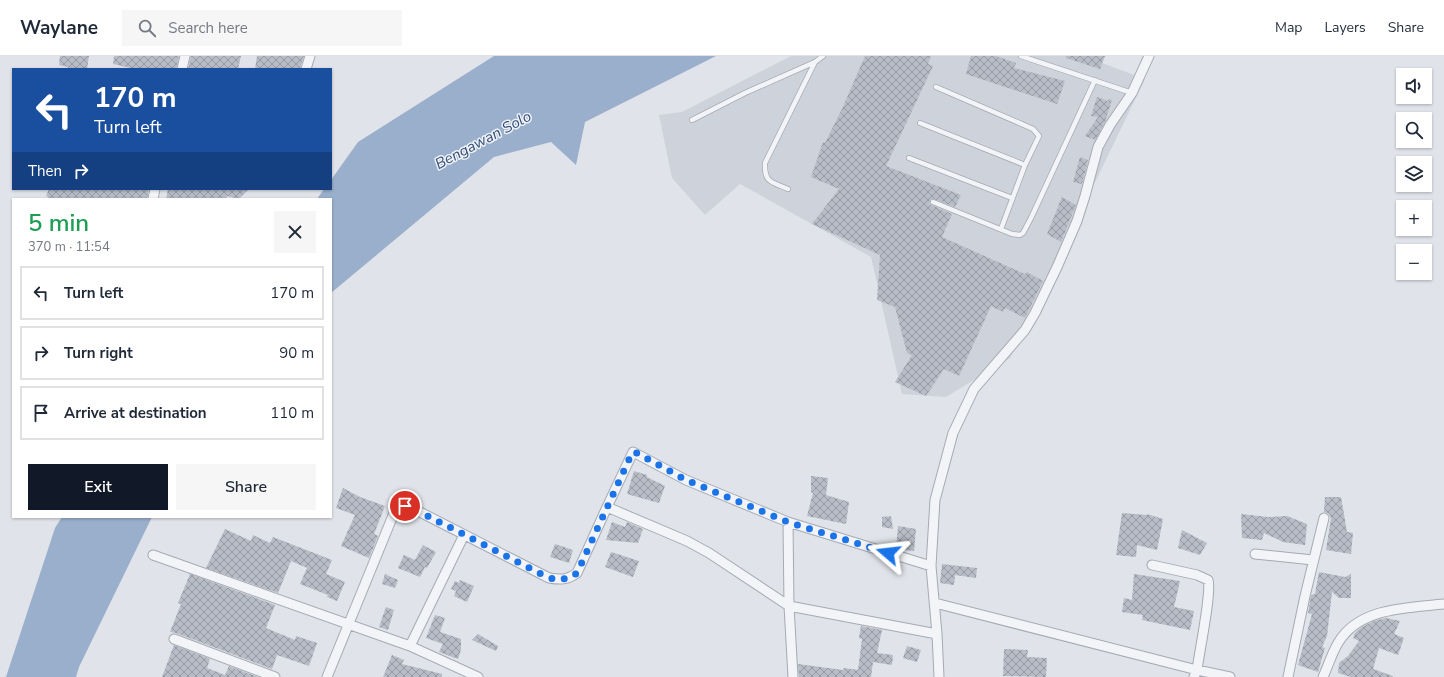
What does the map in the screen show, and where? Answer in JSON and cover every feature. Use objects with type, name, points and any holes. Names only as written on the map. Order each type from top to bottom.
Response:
[{"type":"street","points":[[182,68],[185,56]]},
{"type":"street","points":[[306,68],[310,56]]},
{"type":"street","points":[[940,677],[938,634],[931,566],[935,500],[953,433],[974,389],[1026,330],[1035,313],[1077,221],[1098,147],[1110,125],[1132,93],[1149,56]]},
{"type":"street","points":[[328,677],[348,624],[394,513],[400,507],[405,506],[416,510],[549,578],[561,580],[570,578],[577,573],[632,453],[635,452],[686,480],[788,522],[931,566]]},
{"type":"street","points":[[607,507],[687,541],[709,553],[789,606],[938,634]]},
{"type":"street","points":[[1288,677],[1313,560],[1324,518]]},
{"type":"street","points":[[788,522],[789,606],[793,677]]},
{"type":"street","points":[[410,646],[464,534]]},
{"type":"street","points":[[153,554],[410,646],[478,677]]},
{"type":"street","points":[[1255,554],[1313,560]]},
{"type":"street","points":[[1152,565],[1197,575],[1208,580],[1209,591],[1195,673]]},
{"type":"street","points":[[935,603],[1195,673],[1230,677]]},
{"type":"street","points":[[1323,677],[1338,643],[1358,622],[1379,613],[1444,604]]},
{"type":"street","points":[[174,639],[275,677]]},
{"type":"lane","points":[[692,120],[745,93],[815,62],[823,56]]},
{"type":"lane","points":[[1021,56],[1132,93]]},
{"type":"lane","points":[[788,189],[769,181],[764,174],[765,163],[815,62]]},
{"type":"lane","points":[[933,202],[1016,235],[1023,233],[1095,80]]},
{"type":"lane","points":[[936,87],[1033,129],[1039,136],[1025,165],[1001,229]]},
{"type":"lane","points":[[920,123],[1025,165]]},
{"type":"lane","points":[[909,158],[1012,198]]},
{"type":"shaded area","points":[[791,56],[1083,56],[1145,79],[1010,358],[946,397],[902,394],[871,257],[740,184],[705,215],[672,178],[659,115],[682,112]]},
{"type":"water","name":"Bengawan Solo","points":[[494,56],[716,56],[585,122],[576,165],[551,142],[494,157],[332,292],[332,198],[318,198],[323,190],[332,190],[332,179],[358,142]]},
{"type":"water","points":[[61,518],[152,518],[79,667],[76,677],[6,677],[55,528]]},
{"type":"building","points":[[60,56],[89,56],[87,68],[68,68],[59,65]]},
{"type":"building","points":[[114,56],[179,56],[176,68],[131,68],[113,64]]},
{"type":"building","points":[[191,56],[241,56],[238,68],[188,68]]},
{"type":"building","points":[[257,56],[304,56],[300,68],[255,68]]},
{"type":"building","points":[[865,56],[931,56],[928,64],[933,66],[886,166],[961,195],[955,207],[934,199],[930,200],[929,203],[931,205],[952,214],[942,237],[1025,274],[1027,272],[1043,281],[1025,318],[1005,308],[1003,312],[991,306],[959,376],[944,369],[926,396],[895,382],[912,355],[907,353],[895,307],[877,300],[880,255],[812,224],[839,189],[811,177],[823,142],[825,143],[842,109]]},
{"type":"building","points":[[971,56],[996,56],[1016,63],[1014,68],[1065,81],[1057,104],[966,74]]},
{"type":"building","points":[[1066,56],[1105,56],[1100,69],[1066,58]]},
{"type":"building","points":[[1097,97],[1108,101],[1109,99],[1112,100],[1105,122],[1095,140],[1085,136],[1098,117],[1091,116]]},
{"type":"building","points":[[1080,157],[1088,160],[1082,184],[1073,182]]},
{"type":"building","points":[[49,190],[149,190],[147,198],[48,198],[46,196]]},
{"type":"building","points":[[168,190],[248,190],[240,198],[227,196],[226,198],[166,198]]},
{"type":"building","points":[[1062,197],[1076,205],[1061,242],[1047,234]]},
{"type":"building","points":[[634,471],[647,475],[647,477],[665,486],[659,503],[627,494]]},
{"type":"building","points":[[811,476],[828,478],[826,495],[849,502],[846,524],[807,516],[813,493],[811,492]]},
{"type":"building","points":[[343,488],[360,497],[385,506],[374,534],[378,536],[369,558],[341,546],[355,515],[336,508]]},
{"type":"building","points":[[1325,497],[1341,497],[1347,532],[1353,533],[1351,554],[1326,550],[1331,518],[1328,513],[1324,512]]},
{"type":"building","points":[[1122,513],[1147,514],[1163,519],[1157,550],[1137,545],[1136,557],[1116,555]]},
{"type":"building","points":[[1241,514],[1268,517],[1287,516],[1307,524],[1305,545],[1283,542],[1264,533],[1262,540],[1242,538]]},
{"type":"building","points":[[891,516],[893,529],[882,527],[882,517]]},
{"type":"building","points":[[612,522],[625,527],[627,522],[643,529],[638,543],[606,540]]},
{"type":"building","points":[[898,526],[916,529],[914,551],[896,549]]},
{"type":"building","points":[[225,529],[251,541],[253,535],[270,543],[273,537],[332,560],[326,574],[345,582],[337,601],[327,597],[328,595],[300,584],[307,568],[291,561],[278,593],[206,568]]},
{"type":"building","points":[[1182,530],[1207,543],[1200,555],[1178,548]]},
{"type":"building","points":[[555,544],[573,550],[569,563],[550,557]]},
{"type":"building","points":[[423,545],[436,552],[420,577],[398,568],[404,555],[415,560]]},
{"type":"building","points":[[611,552],[639,561],[633,577],[605,567]]},
{"type":"building","points":[[942,564],[977,568],[976,578],[955,575],[954,585],[940,583]]},
{"type":"building","points":[[1319,572],[1345,577],[1351,574],[1351,598],[1339,598],[1332,592],[1327,636],[1322,647],[1325,648],[1318,672],[1298,665],[1312,614],[1308,613],[1311,595],[1315,594]]},
{"type":"building","points":[[190,574],[275,605],[266,628],[295,640],[296,636],[317,643],[309,666],[277,655],[272,669],[170,632],[181,604],[178,603]]},
{"type":"building","points":[[385,574],[398,580],[395,588],[382,584]]},
{"type":"building","points":[[1134,574],[1180,581],[1174,607],[1194,611],[1190,630],[1142,620],[1143,615],[1122,612],[1124,598],[1132,600]]},
{"type":"building","points":[[460,580],[474,586],[467,602],[454,596],[456,591],[451,589],[455,581],[459,583]]},
{"type":"building","points":[[386,607],[394,610],[388,630],[379,627]]},
{"type":"building","points":[[435,615],[445,618],[440,632],[461,639],[461,650],[458,659],[439,652],[443,644],[426,638]]},
{"type":"building","points":[[1386,618],[1400,621],[1394,634],[1404,638],[1398,655],[1379,648],[1373,669],[1393,677],[1351,677],[1338,673],[1339,663],[1348,656],[1359,641],[1353,638],[1355,633],[1362,627],[1374,621]]},
{"type":"building","points":[[861,626],[882,630],[877,653],[893,655],[892,665],[873,662],[871,677],[799,677],[798,664],[843,670],[844,668],[858,670],[862,639],[859,638]]},
{"type":"building","points":[[478,634],[498,646],[496,651],[472,640]]},
{"type":"building","points":[[174,645],[210,659],[207,668],[225,675],[229,666],[258,677],[162,677]]},
{"type":"building","points":[[907,646],[921,650],[917,662],[903,658]]},
{"type":"building","points":[[1004,649],[1028,650],[1027,657],[1047,658],[1046,677],[1003,676]]},
{"type":"building","points":[[392,655],[404,660],[402,664],[442,674],[442,677],[383,677]]},
{"type":"route","points":[[405,506],[416,510],[549,578],[561,580],[570,578],[577,573],[632,453],[635,452],[686,480],[788,522],[888,553]]}]
